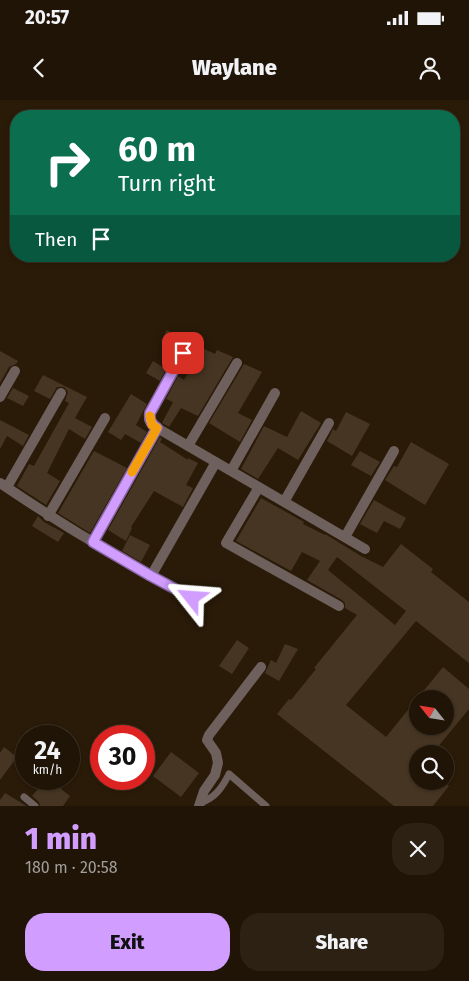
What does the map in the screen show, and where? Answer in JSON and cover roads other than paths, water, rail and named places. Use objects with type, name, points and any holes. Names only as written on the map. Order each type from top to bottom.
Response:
[{"type":"street","points":[[183,353],[150,413],[149,419],[152,425],[366,549]]},
{"type":"street","points":[[188,446],[237,363]]},
{"type":"street","points":[[0,397],[16,371]]},
{"type":"street","points":[[61,393],[3,485],[48,516],[192,598]]},
{"type":"street","points":[[231,471],[275,393]]},
{"type":"street","points":[[48,516],[105,418]]},
{"type":"street","points":[[284,502],[329,423]]},
{"type":"street","points":[[93,542],[157,428]]},
{"type":"street","points":[[345,538],[394,451]]},
{"type":"street","points":[[151,576],[216,462]]},
{"type":"street","points":[[259,487],[226,543],[339,606]]},
{"type":"street","points":[[199,805],[218,763],[216,753],[207,740],[209,735],[261,667]]},
{"type":"lane","points":[[199,805],[209,800],[221,789],[229,774],[266,806]]},
{"type":"lane","points":[[24,797],[36,806]]}]
